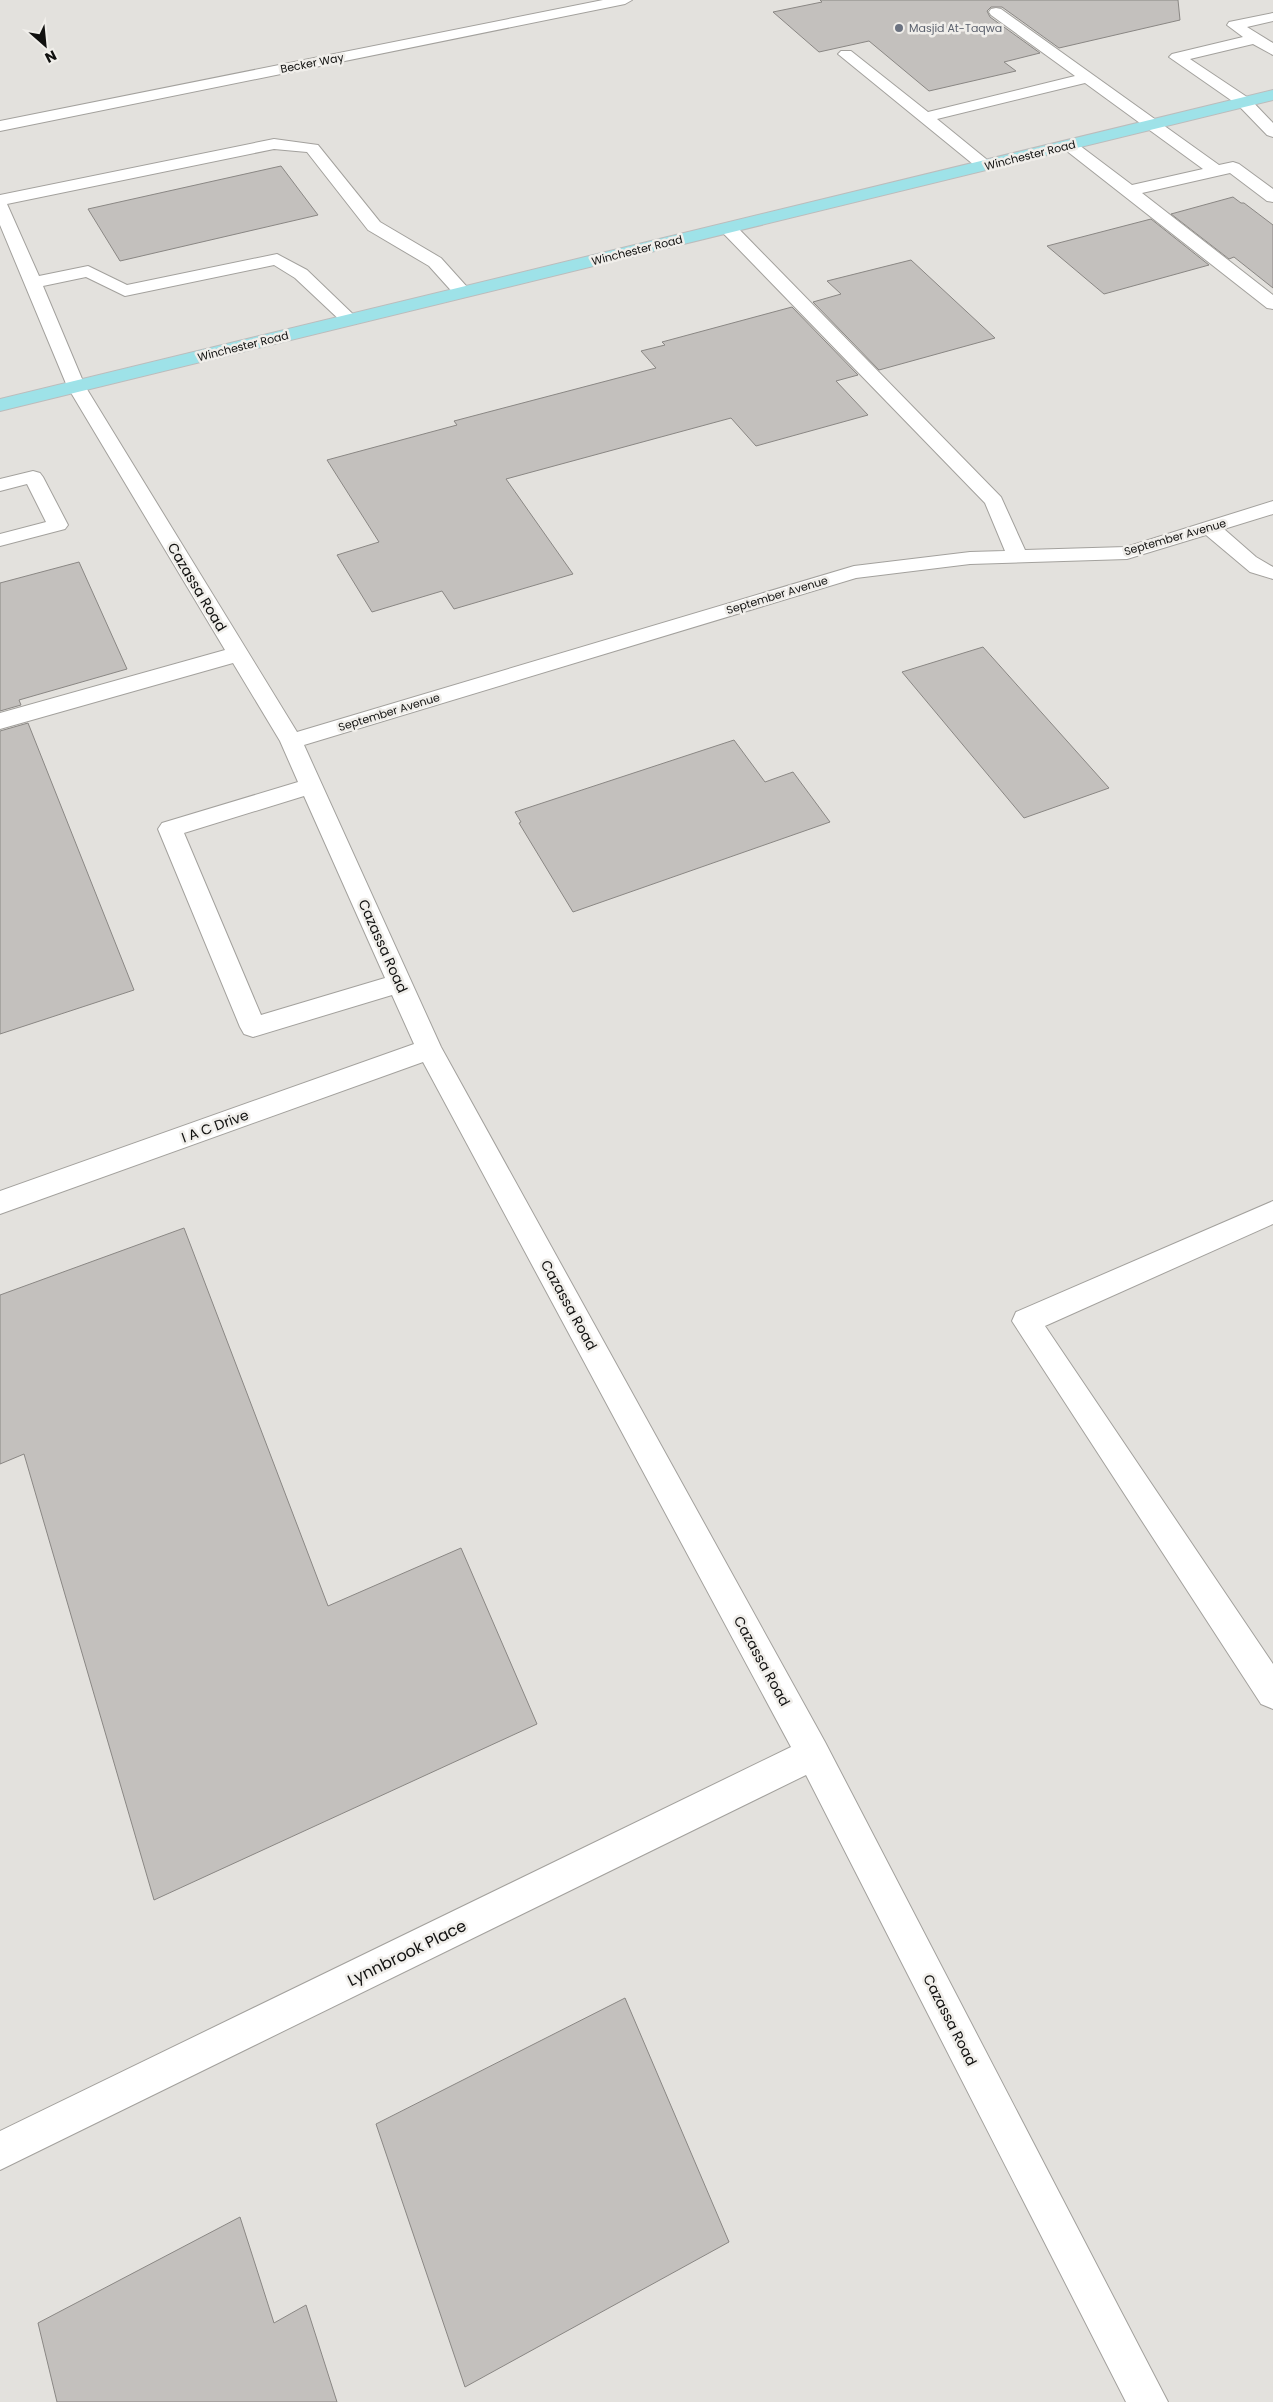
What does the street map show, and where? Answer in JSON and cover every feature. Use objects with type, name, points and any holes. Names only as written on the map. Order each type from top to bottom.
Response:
[{"type":"main road","name":"Winchester Road","points":[[0,405],[1273,95]]},
{"type":"street","name":"Becker Way","points":[[0,126],[625,0]]},
{"type":"street","points":[[996,12],[1216,171]]},
{"type":"street","points":[[1273,17],[1234,26],[1273,50]]},
{"type":"street","points":[[1255,39],[1177,57],[1244,102],[1273,132]]},
{"type":"street","points":[[846,54],[984,166]]},
{"type":"street","points":[[925,117],[1088,78]]},
{"type":"street","points":[[0,200],[274,144],[312,148],[374,226],[435,262],[462,292]]},
{"type":"street","points":[[1069,145],[1273,304]]},
{"type":"street","points":[[1129,191],[1233,167],[1273,197]]},
{"type":"street","name":"Cazassa Road","points":[[0,205],[76,386],[291,741],[429,1049],[813,1754],[1148,2402]]},
{"type":"street","points":[[728,228],[994,501],[1010,533],[1017,556]]},
{"type":"street","points":[[32,283],[88,271],[125,291],[277,259],[301,274],[350,320]]},
{"type":"street","points":[[0,485],[33,477],[58,525],[0,540]]},
{"type":"street","name":"September Avenue","points":[[291,741],[854,572],[970,558],[1127,553],[1273,508]]},
{"type":"street","points":[[1210,527],[1253,565],[1267,572],[1273,572]]},
{"type":"street","points":[[0,721],[238,654]]},
{"type":"street","points":[[311,786],[170,829],[253,1027],[400,983]]},
{"type":"street","name":"I A C Drive","points":[[0,1203],[429,1049]]},
{"type":"street","points":[[1273,1212],[1026,1321],[1273,1693]]},
{"type":"street","name":"Lynnbrook Place","points":[[0,2151],[813,1754]]},
{"type":"building","points":[[820,0],[1178,0],[1180,20],[1059,48],[1002,7],[991,7],[987,11],[990,17],[1040,53],[1004,62],[1016,71],[929,91],[869,41],[819,52],[773,12],[822,2]]},
{"type":"building","points":[[281,166],[318,215],[120,261],[88,209]]},
{"type":"building","points":[[1233,197],[1273,225],[1273,288],[1234,257],[1229,259],[1171,214]]},
{"type":"building","points":[[1151,219],[1209,265],[1104,294],[1047,246]]},
{"type":"building","points":[[911,260],[995,338],[879,370],[813,302],[841,294],[827,281]]},
{"type":"building","points":[[792,307],[858,375],[836,381],[868,415],[756,446],[731,418],[506,479],[573,574],[454,609],[442,591],[372,612],[337,555],[379,542],[327,460],[457,425],[454,421],[656,368],[641,351],[665,345],[662,342]]},
{"type":"building","points":[[79,562],[127,669],[19,700],[21,705],[0,711],[0,583]]},
{"type":"building","points":[[983,647],[1109,788],[1024,818],[902,672]]},
{"type":"building","points":[[28,723],[134,990],[0,1034],[0,731]]},
{"type":"building","points":[[734,740],[765,782],[793,772],[830,822],[573,912],[519,823],[521,822],[515,812]]},
{"type":"building","points":[[184,1228],[328,1606],[461,1548],[537,1724],[154,1900],[24,1454],[0,1464],[0,1295]]},
{"type":"building","points":[[625,1998],[729,2242],[465,2387],[376,2124]]},
{"type":"building","points":[[240,2217],[274,2323],[306,2305],[337,2402],[57,2402],[38,2323]]},
{"type":"place","name":"Masjid At-Taqwa","points":[[899,28]]}]
